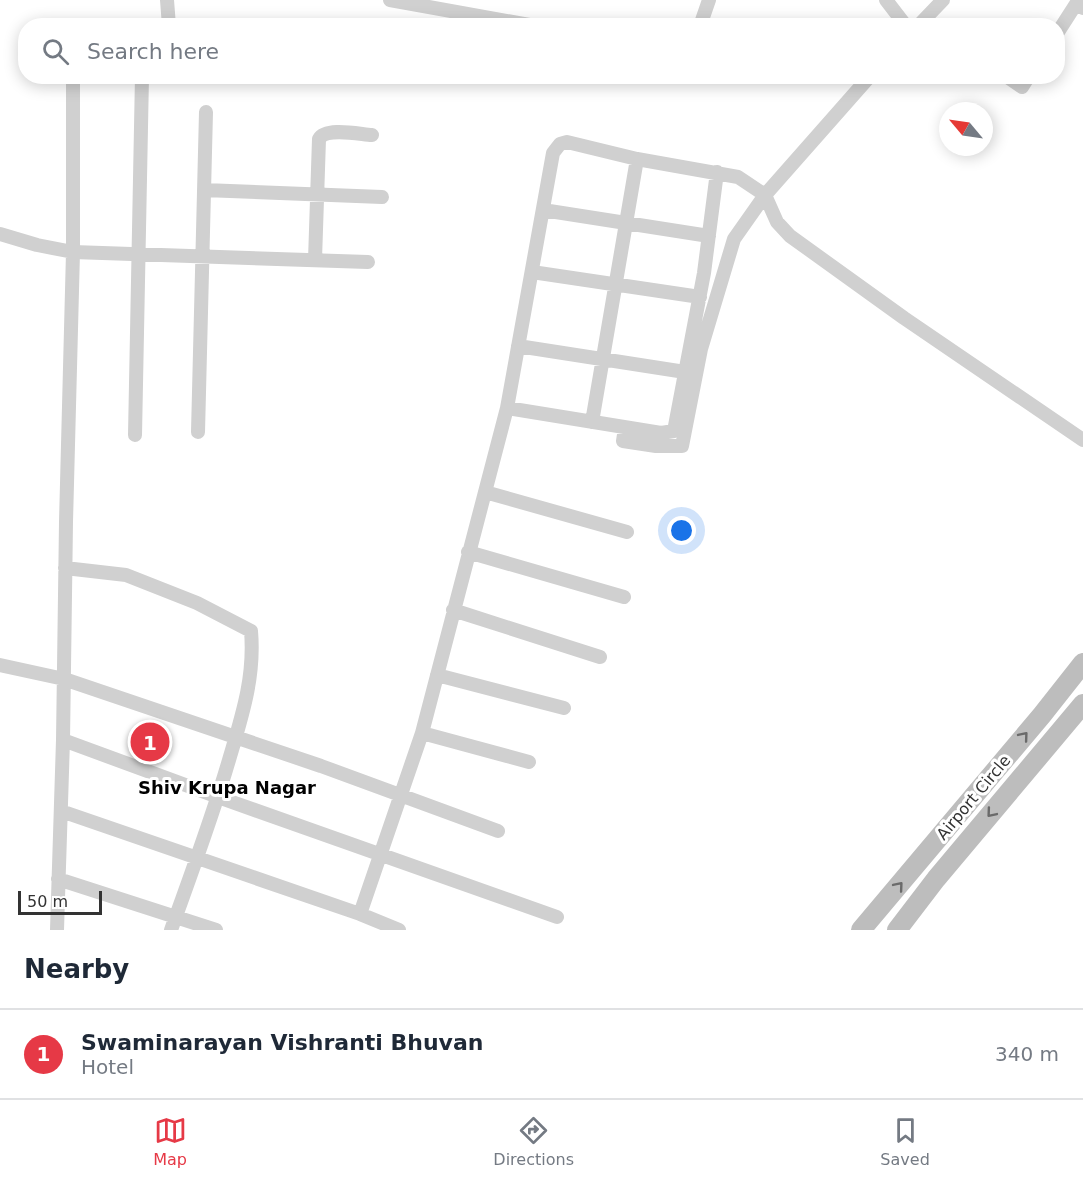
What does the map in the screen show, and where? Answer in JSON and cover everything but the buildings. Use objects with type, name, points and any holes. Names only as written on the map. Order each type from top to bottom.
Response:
[{"type":"main road","name":"Airport Circle","points":[[861,930],[1083,663]]},
{"type":"main road","name":"Airport Circle","points":[[897,930],[936,879],[1083,704]]},
{"type":"street","points":[[167,0],[168,18]]},
{"type":"street","points":[[390,0],[490,18]]},
{"type":"street","points":[[703,18],[709,0]]},
{"type":"street","points":[[886,0],[900,18]]},
{"type":"street","points":[[926,18],[943,0]]},
{"type":"street","points":[[1065,23],[1079,4]]},
{"type":"street","points":[[57,930],[73,252],[73,84]]},
{"type":"street","points":[[135,435],[142,84]]},
{"type":"street","points":[[625,428],[623,441],[656,446],[682,446],[701,349],[734,239],[765,195],[863,84]]},
{"type":"street","points":[[198,432],[206,112]]},
{"type":"street","points":[[315,260],[319,139],[328,132],[372,135]]},
{"type":"street","points":[[360,914],[422,733],[507,408],[553,153],[560,144],[567,142],[638,159],[738,177],[765,195],[777,222],[790,236],[904,318],[1083,440]]},
{"type":"street","points":[[592,422],[638,159]]},
{"type":"street","points":[[507,408],[661,434],[674,431],[700,297],[717,172]]},
{"type":"street","points":[[204,190],[382,197]]},
{"type":"street","points":[[543,210],[709,236]]},
{"type":"street","points":[[0,234],[73,252],[368,262]]},
{"type":"street","points":[[532,272],[700,297]]},
{"type":"street","points":[[518,346],[685,372]]},
{"type":"street","points":[[485,492],[627,532]]},
{"type":"street","points":[[468,552],[624,597]]},
{"type":"street","points":[[65,567],[126,575],[197,603],[251,630],[253,655],[247,696],[218,797],[171,930]]},
{"type":"street","points":[[453,610],[600,657]]},
{"type":"street","points":[[0,665],[64,680],[236,737],[498,831]]},
{"type":"street","points":[[437,675],[564,708]]},
{"type":"street","points":[[422,733],[529,762]]},
{"type":"street","points":[[63,740],[557,916]]},
{"type":"street","points":[[61,811],[360,914],[399,930]]},
{"type":"street","points":[[58,879],[216,930]]},
{"type":"place","name":"Swaminarayan Vishranti Bhuvan","points":[[150,742]]},
{"type":"district","name":"Shiv Krupa Nagar","points":[[227,788]]}]
